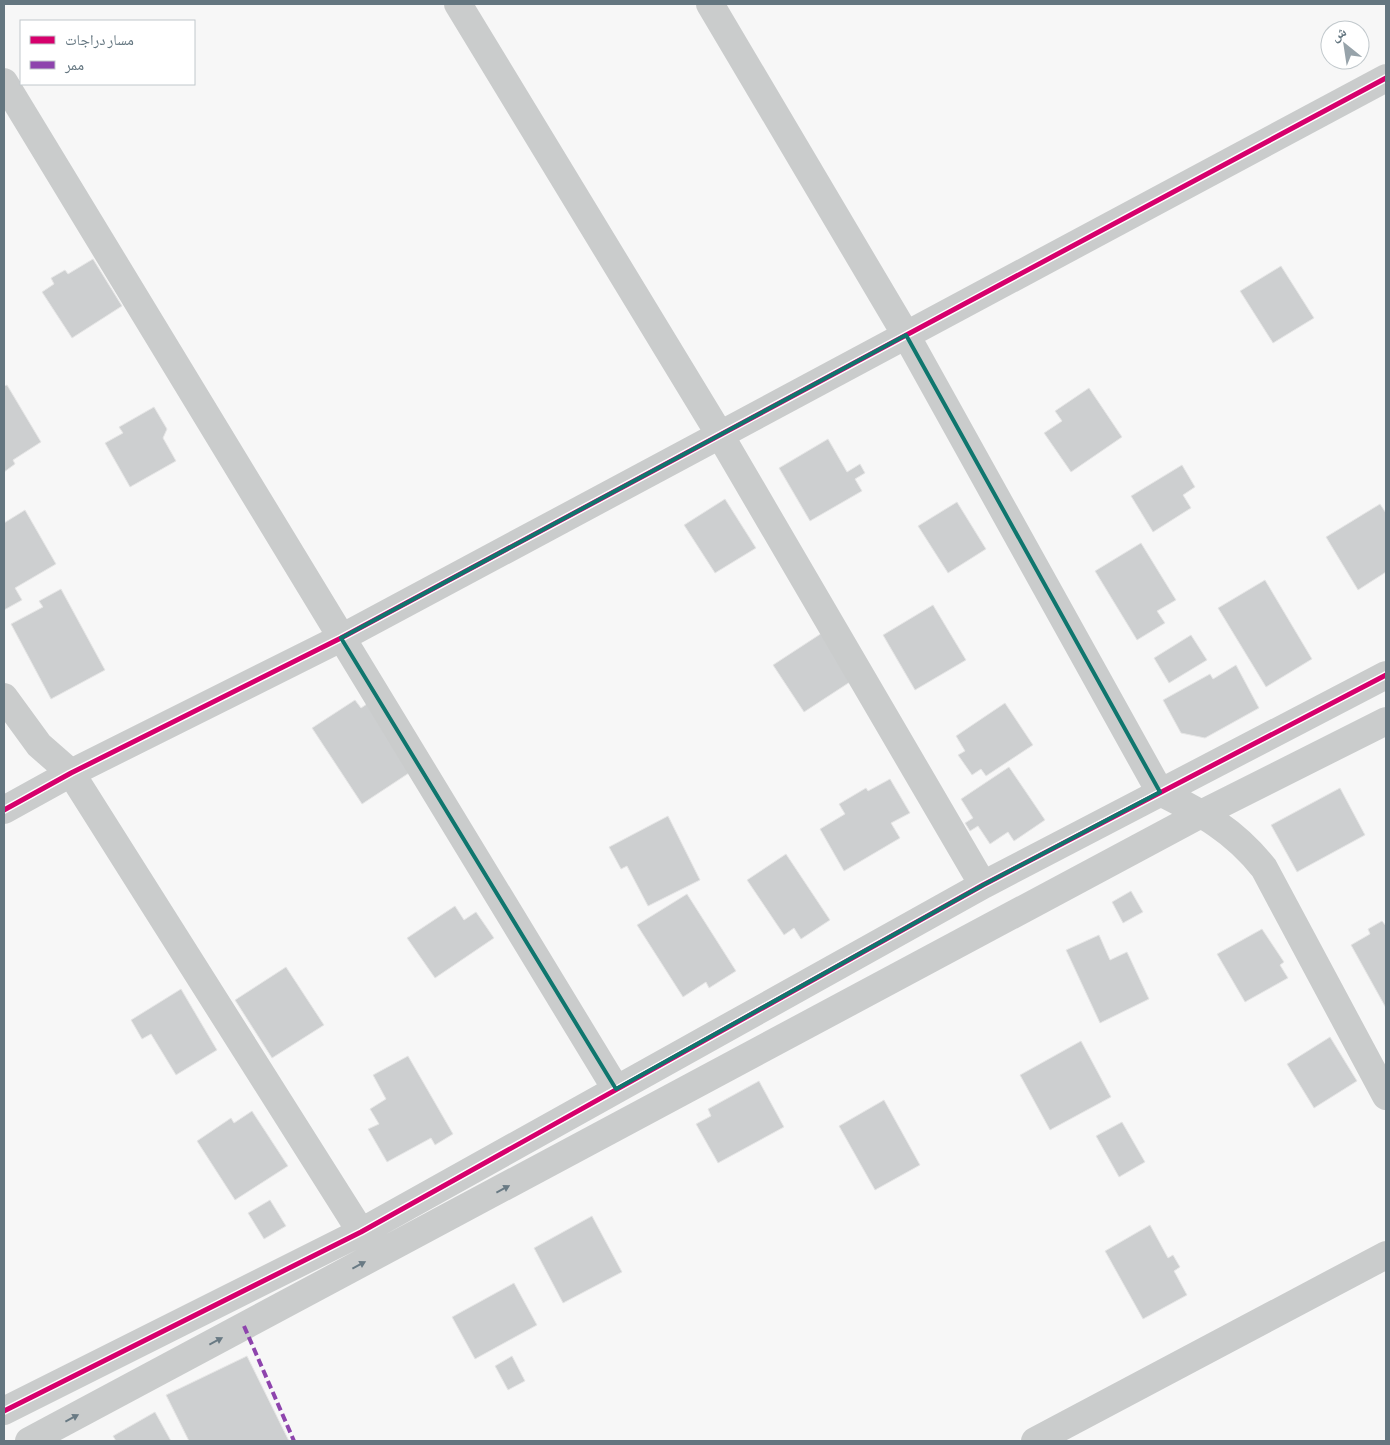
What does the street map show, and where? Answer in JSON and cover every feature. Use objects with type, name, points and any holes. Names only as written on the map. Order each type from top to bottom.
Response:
[{"type":"street","points":[[458,4],[720,435],[982,885]]},
{"type":"street","points":[[710,4],[906,335],[1160,792],[1203,813],[1220,824],[1249,849],[1264,868],[1386,1096]]},
{"type":"street","points":[[4,810],[71,773],[342,638],[1386,78]]},
{"type":"street","points":[[4,82],[616,1089]]},
{"type":"street","points":[[4,1411],[361,1232],[982,885],[1386,675]]},
{"type":"street","points":[[4,697],[39,745],[71,773],[361,1232]]},
{"type":"street","points":[[30,1441],[1203,813],[1386,720]]},
{"type":"street","points":[[1035,1441],[1386,1255]]},
{"type":"highlighted area","points":[[906,335],[1160,792],[983,885],[616,1089],[341,638]]},
{"type":"building","points":[[93,259],[122,306],[72,338],[42,292],[54,284],[51,278],[65,270],[68,274]]},
{"type":"building","points":[[1281,266],[1314,318],[1273,343],[1240,291]]},
{"type":"building","points":[[7,385],[41,442],[13,460],[15,464],[4,472],[4,386]]},
{"type":"building","points":[[1089,388],[1122,437],[1071,472],[1044,433],[1062,421],[1055,411]]},
{"type":"building","points":[[154,407],[167,429],[163,438],[176,461],[130,487],[105,443],[123,433],[119,427]]},
{"type":"building","points":[[828,439],[847,472],[860,464],[865,473],[855,479],[862,491],[810,521],[779,468]]},
{"type":"building","points":[[1182,465],[1195,487],[1183,495],[1191,508],[1153,532],[1131,496]]},
{"type":"building","points":[[725,499],[756,548],[715,573],[684,525]]},
{"type":"building","points":[[957,502],[986,549],[948,573],[918,526]]},
{"type":"building","points":[[1380,504],[1386,513],[1386,572],[1358,590],[1326,537]]},
{"type":"building","points":[[25,510],[56,564],[15,588],[22,600],[4,610],[4,523]]},
{"type":"building","points":[[1141,543],[1176,600],[1157,611],[1165,623],[1137,640],[1095,571]]},
{"type":"building","points":[[1265,580],[1312,659],[1266,687],[1218,608]]},
{"type":"building","points":[[61,589],[105,670],[51,699],[11,624],[43,607],[39,601]]},
{"type":"building","points":[[933,605],[966,660],[915,690],[883,635]]},
{"type":"building","points":[[822,633],[853,680],[804,712],[773,665]]},
{"type":"building","points":[[1191,635],[1207,660],[1169,683],[1154,658]]},
{"type":"building","points":[[1236,665],[1259,708],[1205,738],[1181,733],[1163,700],[1210,674],[1213,679]]},
{"type":"building","points":[[355,700],[361,708],[367,704],[412,771],[362,804],[312,728]]},
{"type":"building","points":[[1005,703],[1033,745],[986,776],[981,769],[972,775],[958,755],[965,751],[956,736]]},
{"type":"building","points":[[1009,767],[1045,820],[1014,841],[1008,832],[990,844],[978,826],[970,831],[965,823],[973,818],[961,799]]},
{"type":"building","points":[[890,779],[910,813],[891,823],[900,838],[844,871],[820,829],[845,814],[839,804],[866,788],[868,791]]},
{"type":"building","points":[[1340,788],[1365,835],[1297,872],[1271,825]]},
{"type":"building","points":[[668,816],[700,880],[648,906],[627,866],[621,869],[609,847]]},
{"type":"building","points":[[786,854],[830,920],[801,939],[794,928],[784,935],[747,880]]},
{"type":"building","points":[[1131,891],[1143,912],[1123,923],[1112,902]]},
{"type":"building","points":[[687,894],[736,971],[709,988],[706,982],[683,997],[637,925]]},
{"type":"building","points":[[455,906],[464,920],[476,912],[494,938],[435,978],[407,938]]},
{"type":"building","points":[[1382,921],[1386,926],[1386,1008],[1351,945],[1370,934],[1368,929]]},
{"type":"building","points":[[1262,929],[1284,962],[1280,965],[1288,978],[1245,1002],[1217,954]]},
{"type":"building","points":[[1099,935],[1110,960],[1127,952],[1149,999],[1100,1023],[1066,950]]},
{"type":"building","points":[[286,967],[324,1025],[272,1058],[235,1000]]},
{"type":"building","points":[[181,989],[217,1050],[176,1075],[151,1034],[142,1039],[131,1020]]},
{"type":"building","points":[[1330,1037],[1357,1081],[1314,1108],[1287,1064]]},
{"type":"building","points":[[1081,1041],[1111,1097],[1050,1130],[1020,1075]]},
{"type":"building","points":[[408,1056],[453,1134],[435,1145],[431,1138],[387,1162],[368,1129],[379,1124],[370,1109],[386,1099],[373,1075]]},
{"type":"building","points":[[759,1081],[784,1127],[718,1163],[696,1124],[711,1116],[708,1109]]},
{"type":"building","points":[[884,1100],[920,1165],[875,1190],[839,1126]]},
{"type":"building","points":[[252,1111],[288,1166],[235,1200],[197,1141],[231,1118],[234,1123]]},
{"type":"building","points":[[1122,1122],[1145,1162],[1119,1177],[1096,1136]]},
{"type":"building","points":[[270,1200],[286,1226],[264,1239],[248,1213]]},
{"type":"building","points":[[592,1216],[622,1272],[563,1303],[534,1248]]},
{"type":"building","points":[[1150,1225],[1168,1258],[1173,1255],[1180,1267],[1174,1271],[1187,1295],[1143,1319],[1105,1251]]},
{"type":"building","points":[[514,1283],[537,1325],[475,1359],[452,1317]]},
{"type":"building","points":[[247,1356],[289,1441],[189,1441],[166,1395]]},
{"type":"building","points":[[512,1356],[525,1381],[508,1390],[495,1366]]},
{"type":"building","points":[[155,1412],[171,1441],[116,1441],[113,1436]]},
{"type":"marked path","points":[[244,1326],[294,1441]]},
{"type":"cycle path","points":[[4,810],[71,773],[341,638],[1386,78]]},
{"type":"cycle path","points":[[4,1411],[361,1232],[983,885],[1386,675]]}]
